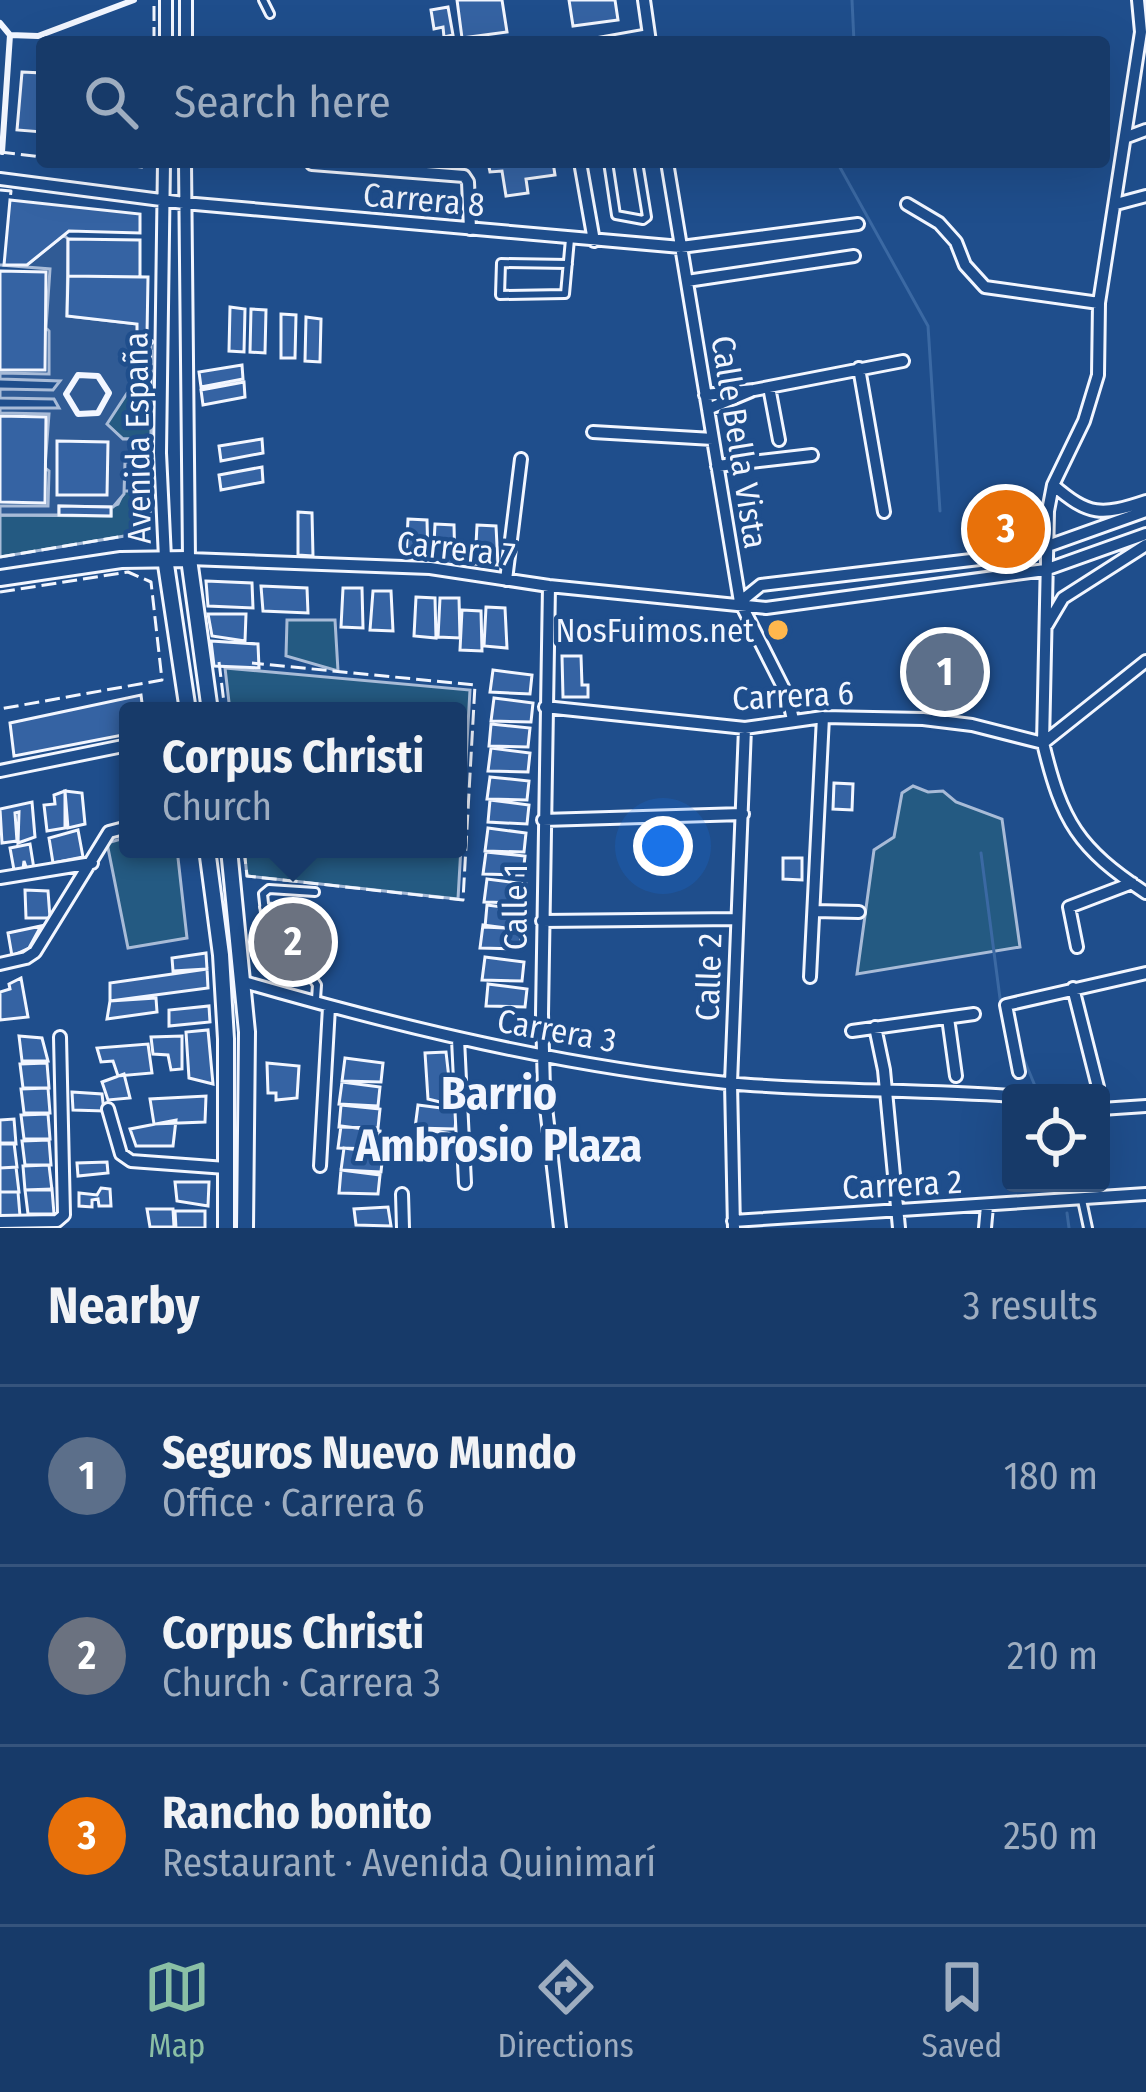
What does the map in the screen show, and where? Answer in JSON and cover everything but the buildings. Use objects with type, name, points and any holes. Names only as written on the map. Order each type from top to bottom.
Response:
[{"type":"street","points":[[166,0],[166,36]]},
{"type":"street","points":[[186,0],[186,36]]},
{"type":"street","points":[[644,0],[649,36]]},
{"type":"street","points":[[1138,0],[1143,31],[1099,303],[1098,375],[1053,485],[1045,547],[1043,743],[1050,776],[1079,839],[1146,893]]},
{"type":"street","points":[[1127,137],[1146,130]]},
{"type":"street","name":"Avenida España","points":[[164,168],[160,453],[165,558],[187,702]]},
{"type":"street","name":"Avenida España","points":[[185,168],[189,559],[209,702]]},
{"type":"street","points":[[363,168],[464,176],[470,230]]},
{"type":"street","points":[[581,168],[594,241]]},
{"type":"street","name":"Calle Bella Vista","points":[[668,168],[740,602],[788,697],[794,720]]},
{"type":"street","name":"Carrera 8","points":[[0,178],[440,234],[470,230],[681,247],[858,224]]},
{"type":"street","points":[[1116,204],[1146,196]]},
{"type":"street","points":[[908,204],[939,223],[956,242],[965,265],[986,286],[1099,303]]},
{"type":"street","points":[[687,281],[854,256]]},
{"type":"street","points":[[708,410],[769,386],[903,361]]},
{"type":"street","points":[[859,368],[884,512]]},
{"type":"street","points":[[769,386],[779,440]]},
{"type":"street","points":[[705,394],[754,390]]},
{"type":"street","points":[[593,432],[713,440]]},
{"type":"street","points":[[717,466],[812,455]]},
{"type":"street","points":[[506,580],[521,459]]},
{"type":"street","points":[[1053,485],[1088,511],[1146,501]]},
{"type":"street","points":[[740,602],[760,585],[1045,547],[1146,511]]},
{"type":"street","name":"Carrera 7","points":[[0,578],[165,558],[430,568],[549,586],[766,608],[1045,570],[1146,534]]},
{"type":"street","points":[[1046,628],[1063,598],[1146,545]]},
{"type":"street","name":"Calle 1","points":[[549,586],[543,1058],[560,1228]]},
{"type":"street","points":[[1043,743],[1146,661]]},
{"type":"street","name":"Carrera 6","points":[[545,707],[745,728],[823,717],[923,719],[972,725],[1043,743]]},
{"type":"street","points":[[810,977],[823,717]]},
{"type":"street","name":"Calle 2","points":[[733,1224],[730,1083],[745,728]]},
{"type":"street","points":[[0,771],[119,747]]},
{"type":"street","points":[[543,820],[743,814]]},
{"type":"street","points":[[0,964],[35,952],[109,832],[119,829]]},
{"type":"street","points":[[208,858],[223,976],[226,1228]]},
{"type":"street","points":[[230,858],[244,982],[245,1228]]},
{"type":"street","points":[[0,878],[92,863]]},
{"type":"street","points":[[1077,947],[1069,907],[1132,884]]},
{"type":"street","points":[[814,911],[860,912]]},
{"type":"street","points":[[542,921],[737,919]]},
{"type":"street","points":[[1019,1072],[1006,1005],[1146,976]]},
{"type":"street","name":"Carrera 3","points":[[244,982],[543,1058],[730,1083],[1002,1096]]},
{"type":"street","points":[[1072,988],[1097,1084]]},
{"type":"street","points":[[320,1166],[322,1005]]},
{"type":"street","points":[[852,1031],[974,1014]]},
{"type":"street","points":[[948,1018],[956,1076]]},
{"type":"street","points":[[875,1027],[899,1228]]},
{"type":"street","points":[[0,1222],[57,1221],[64,1215],[60,1037]]},
{"type":"street","points":[[458,1040],[465,1183]]},
{"type":"street","points":[[1110,1109],[1146,1106]]},
{"type":"street","points":[[108,1109],[121,1154],[131,1161],[226,1168]]},
{"type":"street","name":"Carrera 2","points":[[733,1224],[784,1224],[1146,1193]]},
{"type":"street","points":[[402,1194],[403,1228]]},
{"type":"street","points":[[985,1228],[987,1206]]},
{"type":"lane","points":[[262,0],[270,14]]},
{"type":"lane","points":[[609,168],[616,215],[643,220],[647,218],[639,168]]},
{"type":"lane","points":[[568,264],[506,261],[499,267],[500,295],[566,294],[570,239]]},
{"type":"lane","points":[[315,892],[269,889],[263,894],[271,968],[316,981],[322,1005]]},
{"type":"lane","points":[[264,907],[298,910]]},
{"type":"lane","points":[[1082,1196],[1088,1228]]},
{"type":"shaded area","points":[[64,235],[68,239],[67,316],[137,324],[141,342],[151,342],[151,371],[141,372],[107,424],[123,439],[151,439],[151,462],[125,462],[124,494],[113,507],[59,506],[59,515],[0,515],[0,506],[48,506],[49,414],[0,413],[0,408],[59,408],[54,399],[0,398],[0,389],[53,390],[60,381],[0,379],[0,373],[49,374],[50,269],[0,265],[27,265]]},
{"type":"shaded area","points":[[151,371],[151,439],[123,439],[106,424],[141,372]]},
{"type":"shaded area","points":[[133,462],[151,462],[150,522],[142,533],[0,557],[0,515],[111,516],[111,507],[124,491],[133,491]]},
{"type":"shaded area","points":[[287,620],[335,620],[338,671],[286,656]]},
{"type":"shaded area","points":[[225,668],[470,690],[467,742],[467,702],[229,702]]},
{"type":"shaded area","points":[[913,786],[943,791],[956,802],[1002,819],[1020,947],[857,974],[874,850],[894,837],[902,793]]},
{"type":"shaded area","points":[[119,840],[119,858],[178,858],[187,938],[128,948],[107,843]]},
{"type":"shaded area","points":[[245,858],[460,858],[458,899],[247,876]]},
{"type":"waterway","points":[[852,0],[854,36]]},
{"type":"waterway","points":[[840,168],[928,326],[940,511]]},
{"type":"waterway","points":[[981,853],[1001,1006]]},
{"type":"waterway","points":[[1020,1050],[1034,1084]]},
{"type":"waterway","points":[[1067,1213],[1069,1228]]},
{"type":"fence","points":[[154,0],[154,36]]},
{"type":"fence","points":[[0,152],[36,156]]},
{"type":"fence","points":[[0,190],[11,191],[10,200]]},
{"type":"fence","points":[[0,557],[142,533],[150,522],[151,342]]},
{"type":"fence","points":[[0,592],[128,572],[151,582],[162,680],[0,709]]},
{"type":"fence","points":[[219,662],[224,702]]},
{"type":"fence","points":[[252,663],[475,685],[467,828]]},
{"type":"fence","points":[[245,858],[247,876],[463,900],[465,858]]},
{"type":"wall","points":[[10,35],[38,36],[134,0]]},
{"type":"wall","points":[[0,23],[10,35],[2,152]]},
{"type":"wall","points":[[137,335],[141,342],[151,342]]},
{"type":"wall","points":[[78,375],[98,376],[109,393],[98,413],[78,414],[66,394],[78,375]]},
{"type":"place","name":"Rancho bonito","points":[[1006,529]]},
{"type":"place","name":"NosFuimos.net","points":[[778,630]]},
{"type":"place","name":"Seguros Nuevo Mundo","points":[[945,672]]},
{"type":"place","name":"Corpus Christi","points":[[293,942]]},
{"type":"district","name":"Barrio Ambrosio Plaza","points":[[499,1119]]}]
